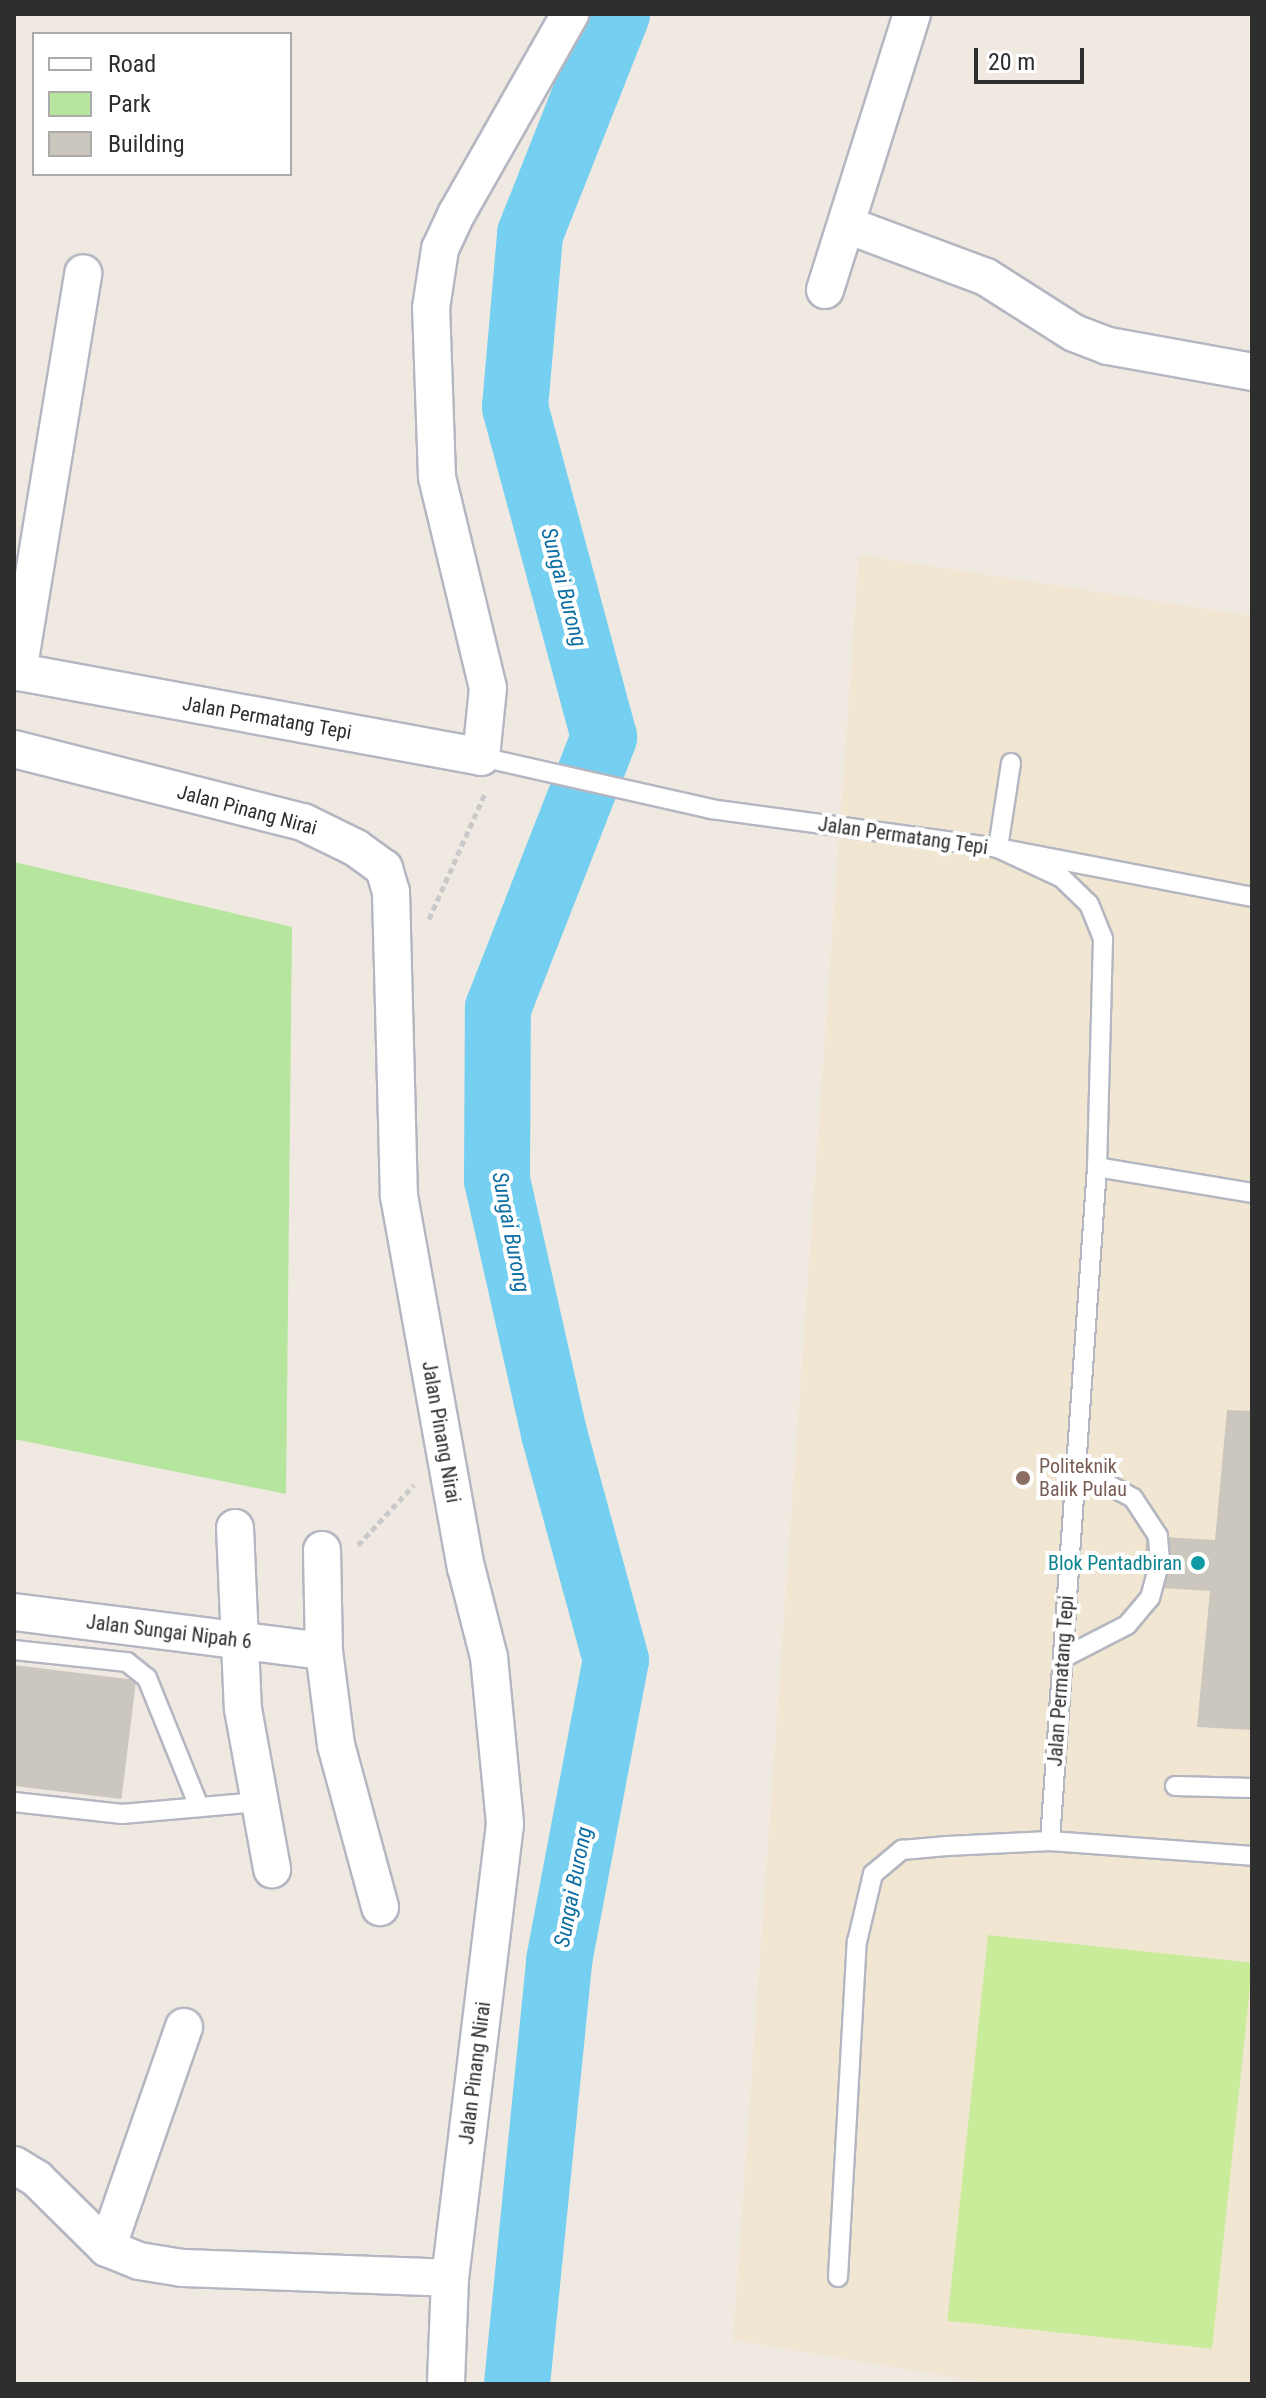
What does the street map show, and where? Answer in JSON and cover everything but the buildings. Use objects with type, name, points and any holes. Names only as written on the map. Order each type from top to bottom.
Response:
[{"type":"street","points":[[497,762],[488,688],[437,477],[431,308],[440,249],[457,213],[570,14]]},
{"type":"street","points":[[825,290],[912,14]]},
{"type":"street","points":[[847,225],[986,277],[1074,333],[1108,346],[1252,372]]},
{"type":"street","points":[[16,672],[83,273]]},
{"type":"street","name":"Jalan Permatang Tepi","points":[[16,672],[497,762]]},
{"type":"street","name":"Jalan Pinang Nirai","points":[[14,749],[303,822],[344,841],[384,868],[391,892],[399,1196],[444,1452],[489,1657],[505,1824],[450,2278],[446,2384]]},
{"type":"street","points":[[235,1528],[243,1709],[272,1869]]},
{"type":"street","points":[[322,1566],[324,1651],[336,1745],[380,1907]]},
{"type":"street","name":"Jalan Sungai Nipah 6","points":[[14,1612],[324,1651]]},
{"type":"street","points":[[107,2248],[184,2027]]},
{"type":"street","points":[[14,2165],[37,2179],[107,2248],[139,2261],[182,2268],[450,2278]]},
{"type":"lane","name":"Jalan Permatang Tepi","points":[[497,762],[711,809],[998,848],[1062,878],[1089,904],[1103,939],[1097,1167],[1050,1841]]},
{"type":"lane","points":[[1011,763],[998,848],[1252,897]]},
{"type":"lane","points":[[1097,1167],[1252,1193]]},
{"type":"lane","points":[[1063,1658],[1127,1625],[1150,1598],[1160,1561],[1158,1536],[1133,1498],[1076,1467]]},
{"type":"lane","points":[[14,1650],[127,1662],[147,1678],[199,1807]]},
{"type":"lane","points":[[1175,1786],[1252,1788]]},
{"type":"lane","points":[[14,1802],[122,1814],[258,1802]]},
{"type":"lane","points":[[838,2277],[857,1942],[873,1874],[902,1850],[1050,1841],[1252,1856]]},
{"type":"path","points":[[424,927],[497,762]]},
{"type":"path","points":[[322,1566],[444,1452]]},
{"type":"shaded area","name":"Politeknik Balik Pulau","points":[[859,555],[1252,616],[1252,2384],[994,2384],[733,2340]]},
{"type":"green space","points":[[14,862],[292,927],[286,1494],[14,1439]]},
{"type":"green space","points":[[988,1935],[1252,1963],[1212,2349],[947,2321]]},
{"type":"waterway","name":"Sungai Burong","points":[[517,2384],[559,1961],[616,1660],[554,1433],[497,1180],[498,1008],[604,737],[515,407],[530,234],[617,14]]},
{"type":"place","name":"Politeknik Balik Pulau","points":[[1023,1478]]},
{"type":"place","name":"Blok Pentadbiran","points":[[1198,1563]]}]
